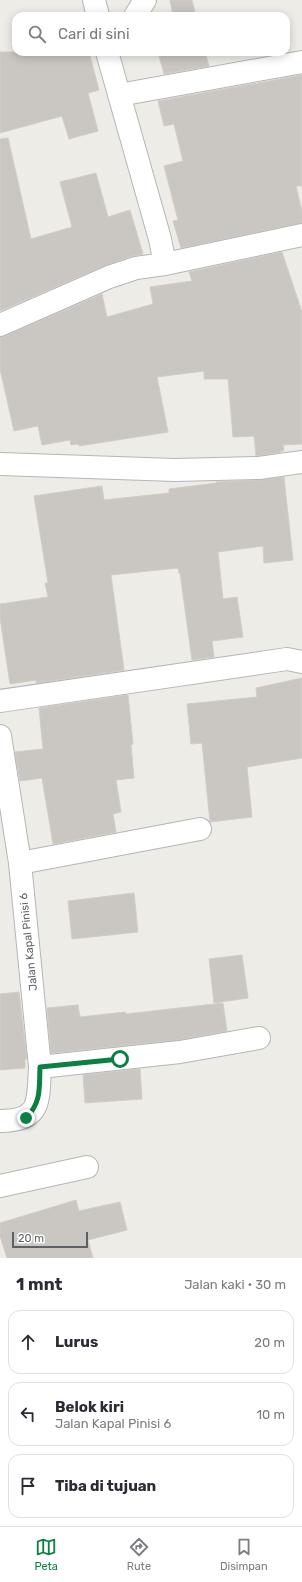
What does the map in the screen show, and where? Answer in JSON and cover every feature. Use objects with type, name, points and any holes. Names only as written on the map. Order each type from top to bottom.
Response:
[{"type":"street","points":[[94,0],[97,12]]},
{"type":"street","points":[[138,12],[146,0]]},
{"type":"street","points":[[108,56],[160,239],[165,264]]},
{"type":"street","points":[[119,95],[302,62]]},
{"type":"street","points":[[0,325],[109,277],[136,268],[165,264],[302,235]]},
{"type":"street","points":[[0,464],[174,470],[259,468],[302,462]]},
{"type":"street","points":[[0,701],[287,659],[302,662]]},
{"type":"street","name":"Jalan Kapal Pinisi 6","points":[[0,736],[20,863],[40,1067],[39,1096],[35,1110],[26,1118],[0,1122]]},
{"type":"street","points":[[20,863],[200,829]]},
{"type":"street","points":[[40,1067],[180,1052],[259,1038]]},
{"type":"street","points":[[0,1186],[87,1167]]},
{"type":"building","points":[[170,0],[192,0],[195,12],[172,12]]},
{"type":"building","points":[[0,52],[12,52],[12,56],[90,56],[99,90],[88,93],[98,131],[69,139],[62,116],[0,133]]},
{"type":"building","points":[[159,56],[206,56],[209,66],[164,74]]},
{"type":"building","points":[[302,75],[302,186],[296,186],[302,211],[302,223],[181,248],[173,221],[178,220],[164,166],[183,161],[174,124],[164,126],[158,101]]},
{"type":"building","points":[[8,138],[31,239],[72,227],[60,182],[96,173],[108,217],[130,210],[143,254],[132,256],[104,266],[0,311],[0,139]]},
{"type":"building","points":[[282,252],[302,312],[302,444],[283,445],[284,451],[256,456],[254,436],[233,437],[228,379],[204,379],[204,371],[157,377],[168,432],[79,446],[78,444],[71,445],[70,440],[42,445],[38,426],[14,431],[0,369],[0,337],[102,294],[107,317],[153,304],[150,287],[192,281],[189,272]]},
{"type":"building","points":[[284,477],[293,560],[264,563],[263,546],[218,552],[223,599],[237,597],[243,637],[212,641],[214,657],[192,660],[180,573],[178,568],[111,575],[124,670],[36,683],[36,680],[10,684],[0,618],[0,604],[48,597],[45,583],[48,583],[34,496],[102,486],[104,500],[169,493],[169,489],[216,482]]},
{"type":"building","points":[[302,678],[302,758],[247,767],[252,817],[210,822],[202,743],[191,744],[187,704],[257,697],[256,688]]},
{"type":"building","points":[[128,695],[133,744],[131,745],[134,778],[116,780],[121,812],[113,814],[116,832],[53,844],[42,778],[20,781],[15,752],[43,749],[39,708]]},
{"type":"building","points":[[134,893],[138,932],[72,939],[68,901]]},
{"type":"building","points":[[242,955],[248,998],[214,1003],[209,959]]},
{"type":"building","points":[[19,992],[27,1059],[25,1059],[25,1068],[0,1070],[0,994]]},
{"type":"building","points":[[223,1003],[227,1031],[178,1040],[51,1053],[47,1008],[78,1005],[80,1017],[125,1012],[126,1014]]},
{"type":"building","points":[[140,1069],[142,1099],[85,1103],[83,1075]]},
{"type":"building","points":[[76,1200],[79,1211],[120,1202],[127,1230],[88,1240],[93,1258],[7,1258],[0,1236],[0,1223]]},
{"type":"route","points":[[26,1118],[35,1110],[39,1096],[40,1067],[120,1059]]}]
